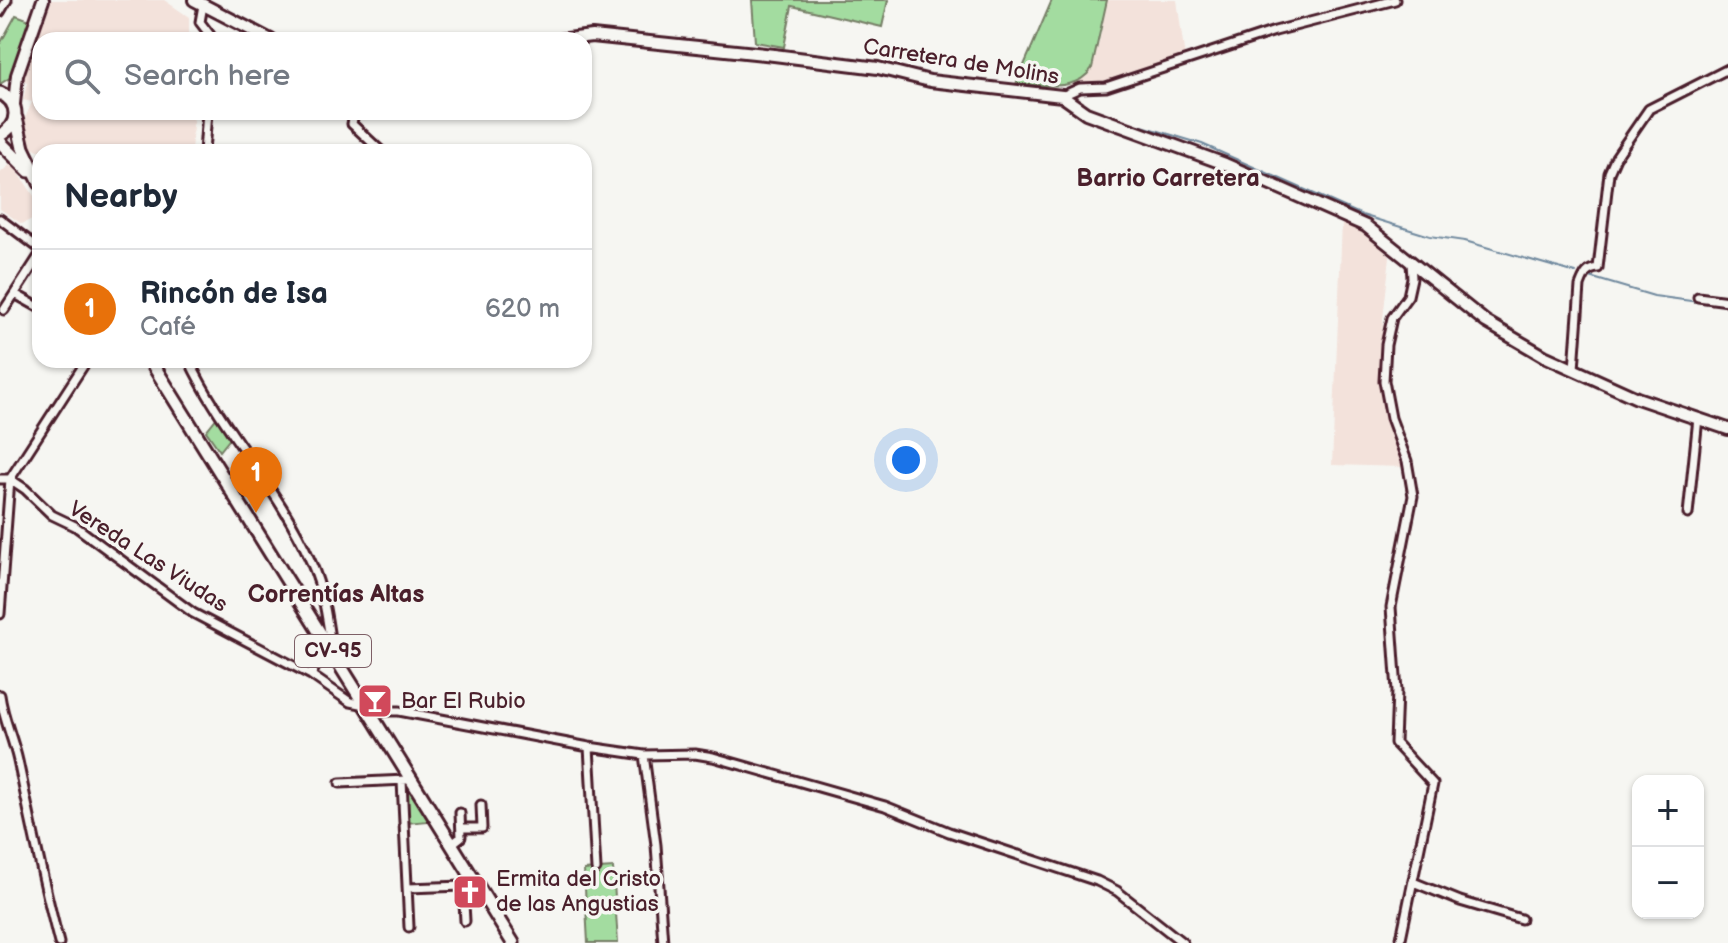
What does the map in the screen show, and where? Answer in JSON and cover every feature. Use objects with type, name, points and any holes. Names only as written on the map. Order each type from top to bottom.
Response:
[{"type":"main road","points":[[0,92],[14,104],[19,137],[32,166]]},
{"type":"main road","points":[[0,135],[9,130],[16,118]]},
{"type":"main road","points":[[0,142],[32,175]]},
{"type":"main road","name":"CV-95","points":[[155,368],[369,711],[407,780],[452,844],[469,884],[513,943]]},
{"type":"street","points":[[0,12],[7,0]]},
{"type":"street","points":[[14,104],[17,75],[43,0]]},
{"type":"street","points":[[1062,96],[1080,88],[1106,87],[1275,31],[1395,0]]},
{"type":"street","points":[[198,2],[200,22],[208,32]]},
{"type":"street","points":[[198,2],[256,32]]},
{"type":"street","name":"Carretera de Molins","points":[[592,36],[878,68],[930,81],[1062,96],[1086,113],[1206,156],[1366,226],[1486,322],[1544,356],[1637,398],[1728,429]]},
{"type":"street","points":[[1574,369],[1580,286],[1585,274],[1598,268],[1609,173],[1616,157],[1649,109],[1728,69]]},
{"type":"street","points":[[0,92],[17,75]]},
{"type":"street","points":[[205,144],[206,120]]},
{"type":"street","points":[[353,120],[352,124],[373,144]]},
{"type":"street","points":[[0,219],[32,247]]},
{"type":"street","points":[[1400,943],[1433,784],[1395,743],[1397,691],[1391,607],[1413,496],[1407,461],[1391,418],[1384,381],[1386,345],[1392,318],[1408,296],[1411,263]]},
{"type":"street","points":[[4,310],[32,267]]},
{"type":"street","points":[[15,294],[32,304]]},
{"type":"street","points":[[1698,297],[1728,301]]},
{"type":"street","points":[[0,614],[10,479],[82,368]]},
{"type":"street","points":[[194,368],[288,515],[312,563],[326,609],[329,646],[311,675]]},
{"type":"street","points":[[1688,514],[1698,418]]},
{"type":"street","points":[[0,479],[10,479]]},
{"type":"street","name":"Vereda Las Viudas","points":[[10,479],[52,515],[75,526],[182,606],[311,675],[369,711]]},
{"type":"street","points":[[0,695],[1,708],[17,755],[41,877],[59,943]]},
{"type":"street","points":[[369,711],[410,713],[644,755],[695,754],[809,783],[885,806],[949,832],[1097,881],[1117,891],[1183,943]]},
{"type":"street","points":[[589,747],[596,869]]},
{"type":"street","points":[[644,755],[656,845],[663,943]]},
{"type":"street","points":[[340,783],[407,780],[409,927]]},
{"type":"street","points":[[461,828],[482,828],[481,805]]},
{"type":"street","points":[[452,844],[461,837],[460,813]]},
{"type":"street","points":[[1413,882],[1460,901],[1521,919]]},
{"type":"street","points":[[408,888],[469,884],[465,921]]},
{"type":"shaded area","points":[[49,0],[164,0],[189,17],[189,32],[38,32]]},
{"type":"shaded area","points":[[1107,0],[1177,0],[1185,58],[1101,83],[1070,85],[1087,76],[1099,43]]},
{"type":"shaded area","points":[[32,49],[32,102],[23,100],[27,83],[23,81]]},
{"type":"shaded area","points":[[32,102],[32,120],[193,120],[192,144],[32,144],[32,148],[28,147],[24,121]]},
{"type":"shaded area","points":[[12,163],[32,193],[32,219],[22,224],[0,209],[0,173]]},
{"type":"shaded area","points":[[1342,222],[1356,226],[1390,256],[1380,389],[1404,467],[1332,465]]},
{"type":"green space","points":[[752,0],[888,0],[882,27],[792,6],[784,47],[755,42]]},
{"type":"green space","points":[[1052,0],[1107,0],[1092,68],[1085,76],[1068,84],[1016,84]]},
{"type":"green space","points":[[16,15],[30,20],[11,77],[0,84],[0,44]]},
{"type":"green space","points":[[218,416],[232,436],[220,451],[206,431]]},
{"type":"green space","points":[[404,787],[409,787],[429,821],[407,823]]},
{"type":"green space","points":[[613,868],[618,943],[588,943],[584,870]]},
{"type":"waterway","points":[[1139,125],[1202,144],[1362,215],[1430,236],[1465,241],[1576,273]]},
{"type":"waterway","points":[[1590,277],[1654,296],[1728,306]]},
{"type":"place","name":"Rincón de Isa","points":[[256,513]]},
{"type":"place","name":"Bar El Rubio","points":[[375,701]]},
{"type":"place","name":"Ermita del Cristo de las Angustias","points":[[470,892]]},
{"type":"district","name":"Barrio Carretera","points":[[1168,178]]},
{"type":"district","name":"Correntías Altas","points":[[336,594]]}]
